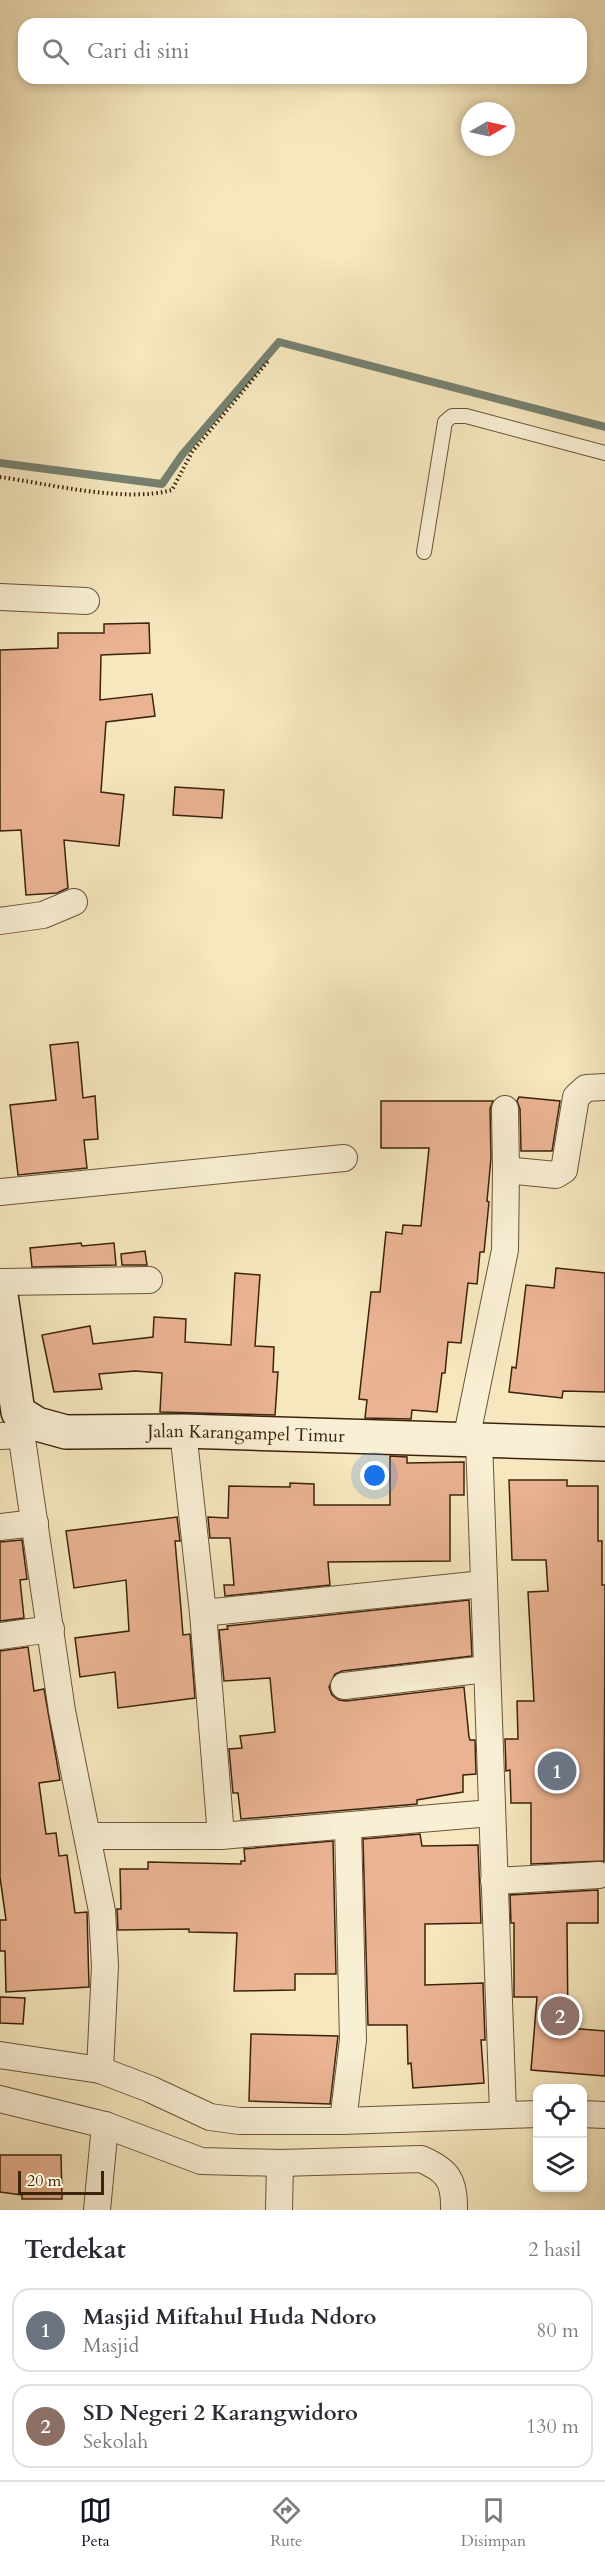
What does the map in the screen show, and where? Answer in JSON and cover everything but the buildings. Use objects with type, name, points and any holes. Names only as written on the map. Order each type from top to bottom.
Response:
[{"type":"street","points":[[0,597],[86,601]]},
{"type":"street","points":[[0,921],[43,915],[74,902]]},
{"type":"street","points":[[506,1170],[556,1175],[564,1170],[576,1097],[586,1089],[605,1087]]},
{"type":"street","points":[[503,2113],[483,1584],[473,1441],[505,1250],[505,1109]]},
{"type":"street","points":[[0,1192],[344,1158]]},
{"type":"street","points":[[0,1282],[149,1280]]},
{"type":"street","points":[[0,1288],[13,1428],[35,1523],[62,1712],[102,1911],[105,1966],[100,2070]]},
{"type":"street","name":"Jalan Karangampel Timur","points":[[13,1428],[37,1424],[66,1432],[183,1431],[605,1444]]},
{"type":"street","points":[[183,1431],[203,1613],[221,1836]]},
{"type":"street","points":[[0,1527],[35,1523]]},
{"type":"street","points":[[203,1613],[483,1584]]},
{"type":"street","points":[[0,1636],[51,1629]]},
{"type":"street","points":[[344,1686],[486,1669]]},
{"type":"street","points":[[88,1836],[221,1836],[491,1813]]},
{"type":"street","points":[[343,2121],[352,2040],[348,1826]]},
{"type":"street","points":[[494,1881],[599,1875]]},
{"type":"street","points":[[0,2055],[100,2070],[210,2116],[239,2121],[343,2121],[503,2113],[533,2114]]},
{"type":"street","points":[[0,2099],[105,2125],[201,2161],[280,2163],[421,2159],[441,2167],[452,2182],[454,2210]]},
{"type":"street","points":[[587,2114],[605,2115]]},
{"type":"street","points":[[97,2210],[105,2125]]},
{"type":"street","points":[[279,2210],[280,2163]]},
{"type":"lane","points":[[424,552],[445,422],[452,416],[466,416],[605,453]]},
{"type":"path","points":[[0,477],[97,491],[157,495],[172,490],[192,452],[269,360]]},
{"type":"waterway","points":[[0,463],[162,484],[182,455],[279,342],[605,427]]},
{"type":"place","name":"Masjid Miftahul Huda Ndoro","points":[[557,1771]]},
{"type":"place","name":"SD Negeri 2 Karangwidoro","points":[[560,2016]]}]
